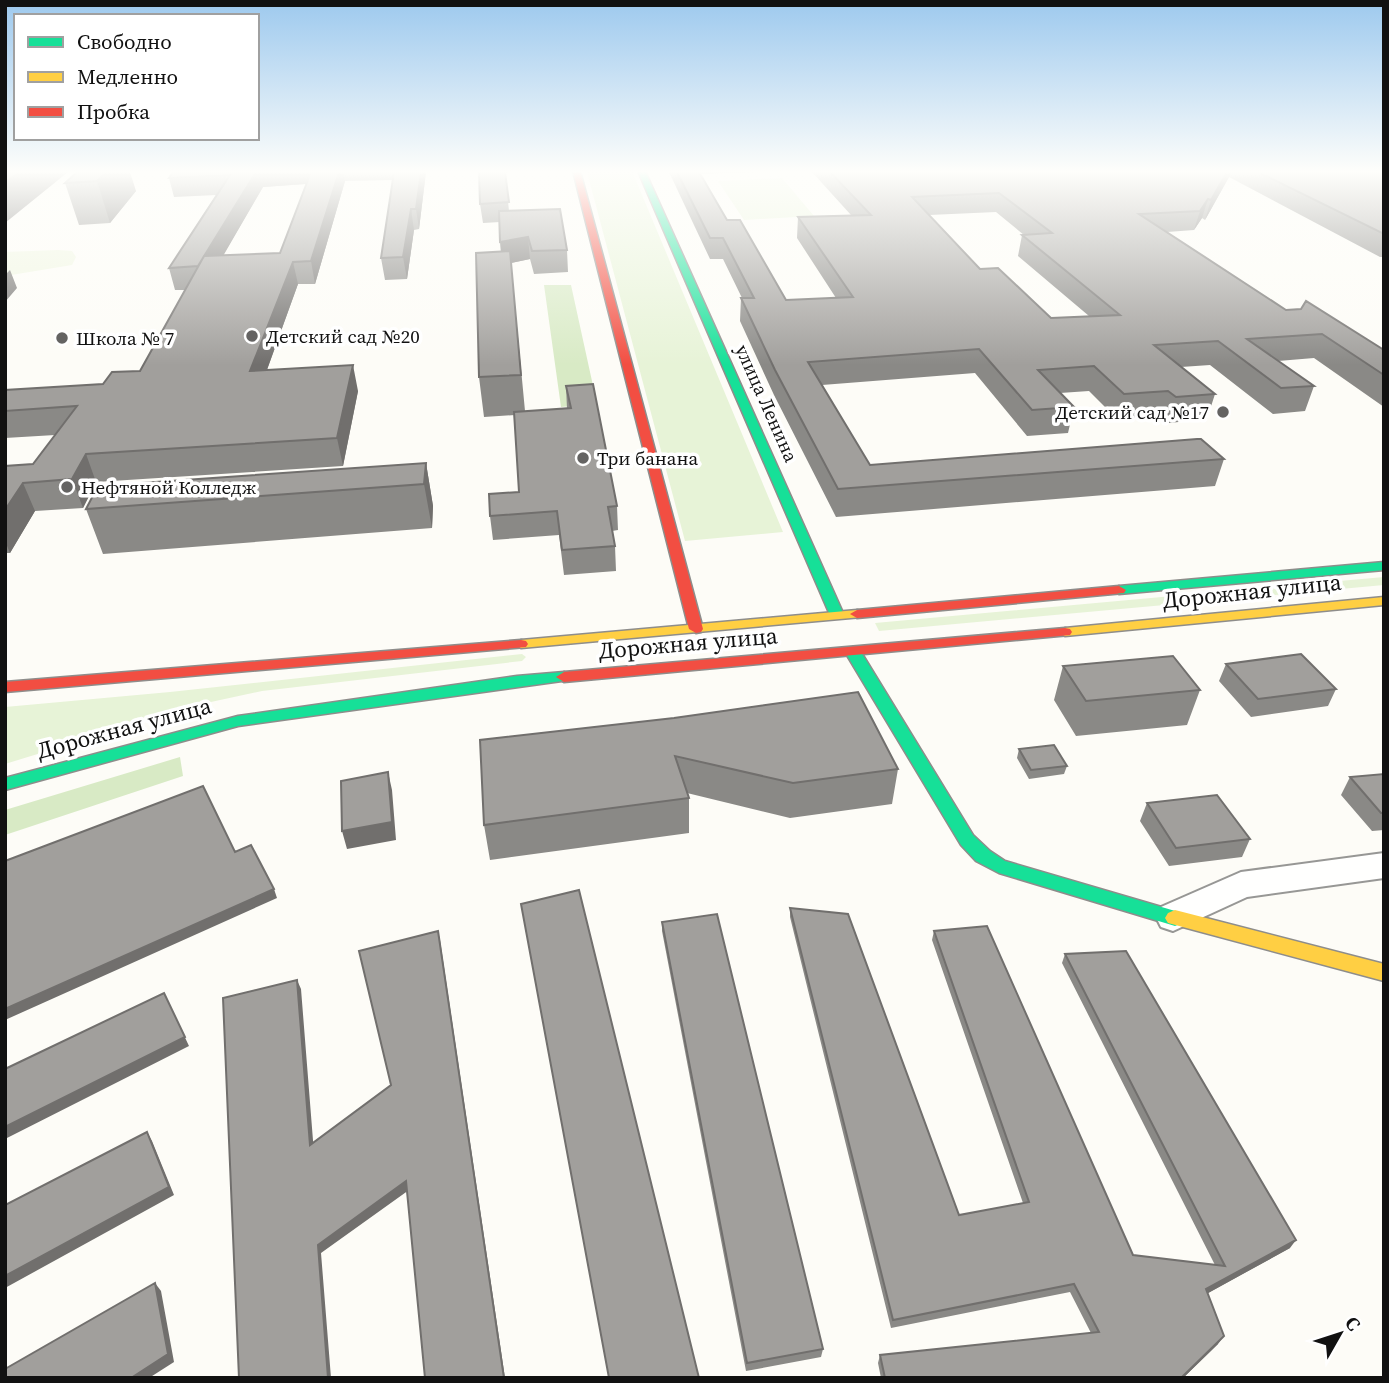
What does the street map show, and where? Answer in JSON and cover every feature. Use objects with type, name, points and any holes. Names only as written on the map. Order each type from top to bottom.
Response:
[{"type":"main road","points":[[593,236],[701,646]]},
{"type":"main road","name":"улица Ленина","points":[[669,236],[845,634],[967,840],[983,856],[999,866],[1173,917],[1384,973]]},
{"type":"main road","name":"Дорожная улица","points":[[5,687],[528,643],[701,646],[845,634],[1384,566]]},
{"type":"main road","name":"Дорожная улица","points":[[5,784],[238,721],[517,681],[701,646],[845,634],[1384,601]]},
{"type":"main road","points":[[517,681],[542,671],[549,661],[541,649],[528,643]]},
{"type":"street","points":[[1173,917],[1241,884],[1384,865]]},
{"type":"green space","points":[[604,236],[659,236],[783,532],[685,541]]},
{"type":"green space","points":[[72,251],[76,257],[72,265],[5,276],[5,252]]},
{"type":"green space","points":[[544,285],[571,285],[597,404],[561,407]]},
{"type":"green space","points":[[1384,577],[1384,585],[879,631],[875,623]]},
{"type":"green space","points":[[522,654],[526,657],[522,661],[262,691],[197,705],[5,764],[5,707]]},
{"type":"green space","points":[[180,757],[183,776],[5,835],[5,810]]},
{"type":"building","points":[[190,236],[217,236],[198,266],[169,268]]},
{"type":"building","points":[[287,236],[319,236],[311,261],[293,262],[250,371],[353,365],[337,438],[86,454],[72,479],[23,483],[5,510],[5,466],[33,464],[77,406],[5,411],[5,390],[103,384],[112,372],[140,371],[204,256],[280,253]]},
{"type":"building","points":[[384,236],[407,236],[403,257],[381,258]]},
{"type":"building","points":[[500,236],[565,236],[567,250],[532,251],[528,237],[500,242]]},
{"type":"building","points":[[709,236],[749,236],[786,300],[853,297],[811,236],[948,236],[980,269],[998,268],[1051,318],[1120,315],[1023,236],[1172,236],[1286,310],[1301,309],[1306,301],[1384,350],[1384,375],[1322,334],[1247,339],[1314,386],[1281,388],[1218,341],[1154,345],[1215,394],[1176,397],[1168,391],[1124,394],[1094,366],[1038,370],[1074,407],[1032,410],[979,349],[808,362],[870,465],[1197,439],[1201,439],[1224,459],[838,489],[775,370],[741,298],[754,298],[723,238],[710,238]]},
{"type":"building","points":[[510,251],[521,375],[479,377],[476,253]]},
{"type":"building","points":[[593,384],[617,506],[608,507],[615,546],[562,550],[557,511],[490,516],[489,494],[519,492],[514,412],[571,408],[566,386]]},
{"type":"building","points":[[426,463],[424,484],[86,509],[98,486]]},
{"type":"building","points":[[1301,654],[1336,689],[1258,699],[1226,664]]},
{"type":"building","points":[[1173,656],[1200,690],[1086,701],[1063,666]]},
{"type":"building","points":[[858,692],[898,769],[793,783],[675,756],[689,798],[484,825],[480,740],[674,718]]},
{"type":"building","points":[[1054,745],[1067,766],[1031,770],[1019,749]]},
{"type":"building","points":[[388,772],[392,822],[342,831],[341,781]]},
{"type":"building","points":[[1384,774],[1384,813],[1381,813],[1350,777]]},
{"type":"building","points":[[203,786],[235,852],[251,845],[274,889],[5,1009],[5,861]]},
{"type":"building","points":[[1217,795],[1250,839],[1176,848],[1147,803]]},
{"type":"building","points":[[579,890],[699,1378],[609,1378],[521,904]]},
{"type":"building","points":[[790,908],[848,914],[959,1215],[1029,1202],[934,931],[987,926],[1133,1255],[1225,1266],[1065,954],[1126,951],[1296,1240],[1206,1289],[1224,1336],[1181,1378],[885,1378],[880,1355],[1099,1332],[1074,1284],[893,1320]]},
{"type":"building","points":[[717,914],[823,1349],[747,1363],[662,922]]},
{"type":"building","points":[[438,931],[504,1378],[425,1378],[406,1181],[318,1245],[328,1378],[239,1378],[223,998],[297,980],[310,1145],[391,1085],[359,951]]},
{"type":"building","points":[[164,993],[185,1037],[5,1127],[5,1069]]},
{"type":"building","points":[[147,1132],[169,1187],[5,1276],[5,1205]]},
{"type":"building","points":[[155,1283],[168,1354],[131,1378],[5,1378],[5,1369]]},
{"type":"traffic: fast","points":[[669,236],[837,615]]},
{"type":"traffic: fast","points":[[1119,590],[1384,566]]},
{"type":"traffic: fast","points":[[853,652],[967,840],[983,856],[999,866],[1175,918]]},
{"type":"traffic: fast","points":[[5,784],[238,721],[517,681],[564,677]]},
{"type":"traffic: slow","points":[[1065,632],[1384,601]]},
{"type":"traffic: slow","points":[[521,644],[857,614]]},
{"type":"traffic: slow","points":[[1175,918],[1384,973]]},
{"type":"traffic: jam","points":[[593,236],[696,629]]},
{"type":"traffic: jam","points":[[857,614],[1119,590]]},
{"type":"traffic: jam","points":[[564,677],[1065,632]]},
{"type":"traffic: jam","points":[[5,687],[521,644]]},
{"type":"place","name":"Детский сад №20","points":[[252,336]]},
{"type":"place","name":"Школа № 7","points":[[62,338]]},
{"type":"place","name":"Детский сад №17","points":[[1223,412]]},
{"type":"place","name":"Три банана","points":[[583,458]]},
{"type":"place","name":"Нефтяной Колледж","points":[[67,487]]}]
